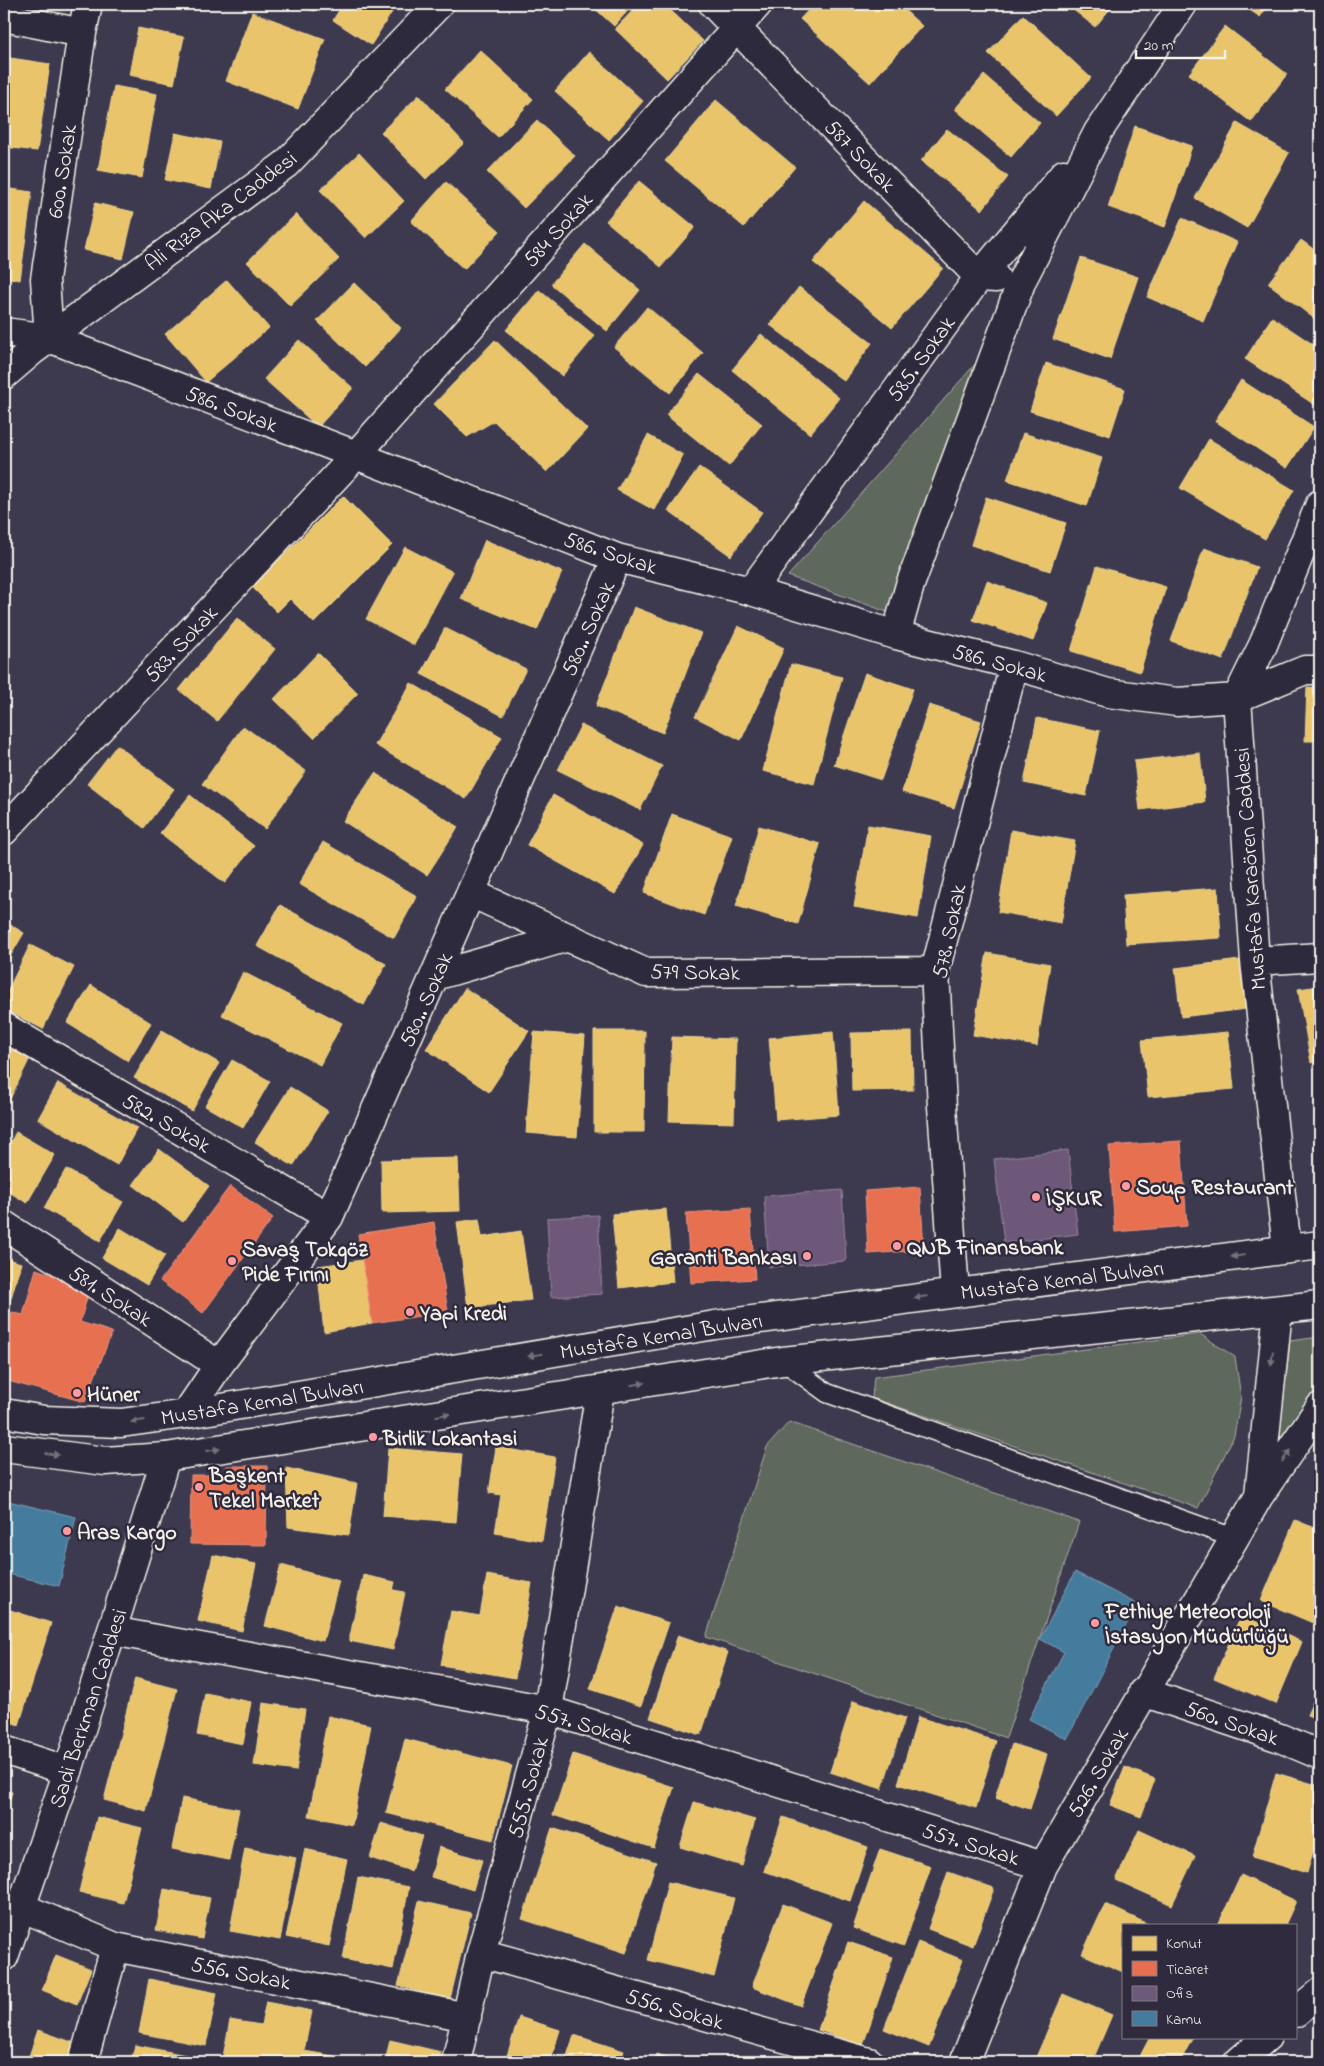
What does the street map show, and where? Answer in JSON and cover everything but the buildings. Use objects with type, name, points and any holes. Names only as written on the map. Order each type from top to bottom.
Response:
[{"type":"street","name":"600. Sokak","points":[[49,338],[45,278],[88,4]]},
{"type":"street","name":"Ali Rıza Aka Caddesi","points":[[4,375],[49,338],[286,164],[439,4]]},
{"type":"street","name":"587 Sokak","points":[[713,4],[979,277]]},
{"type":"street","name":"584 Sokak","points":[[356,454],[736,26],[758,4]]},
{"type":"street","name":"585. Sokak","points":[[751,591],[979,277],[1098,132],[1183,4]]},
{"type":"street","points":[[4,17],[82,33]]},
{"type":"street","name":"585. Sokak","points":[[896,635],[910,585],[1022,280],[1098,132]]},
{"type":"street","points":[[979,277],[1022,280]]},
{"type":"street","name":"586. Sokak","points":[[4,332],[49,338],[356,454],[617,558],[751,591],[896,635],[1014,664],[1108,693],[1177,702],[1237,698],[1305,670],[1320,670]]},
{"type":"street","name":"583. Sokak","points":[[4,831],[356,454]]},
{"type":"street","points":[[1237,698],[1263,645],[1320,504]]},
{"type":"street","name":"580.. Sokak","points":[[186,1414],[219,1365],[329,1217],[617,558]]},
{"type":"street","name":"578. Sokak","points":[[955,1293],[935,971],[1014,664]]},
{"type":"street","name":"Mustafa Karaören Caddesi","points":[[1237,698],[1255,961],[1287,1249]]},
{"type":"street","name":"579 Sokak","points":[[471,893],[646,972],[935,971]]},
{"type":"street","points":[[435,976],[568,937]]},
{"type":"street","points":[[1255,961],[1320,957]]},
{"type":"street","name":"582. Sokak","points":[[4,1027],[329,1217]]},
{"type":"street","name":"581. Sokak","points":[[4,1225],[219,1365]]},
{"type":"street","name":"Mustafa Kemal Bulvarı","points":[[4,1412],[44,1420],[121,1423],[186,1414],[714,1325],[1320,1245]]},
{"type":"street","name":"Mustafa Kemal Bulvarı","points":[[4,1448],[105,1461],[166,1457],[784,1361],[1104,1326],[1278,1310],[1320,1304]]},
{"type":"street","points":[[1259,1496],[1278,1310]]},
{"type":"street","name":"555. Sokak","points":[[456,2062],[481,1953],[548,1710],[600,1391]]},
{"type":"street","name":"526. Sokak","points":[[964,2062],[1043,1866],[1259,1496],[1320,1407]]},
{"type":"street","name":"Sadi Berkman Caddesi","points":[[4,1957],[68,1771],[166,1457]]},
{"type":"street","name":"557. Sokak","points":[[112,1631],[548,1710],[1043,1866]]},
{"type":"street","name":"560. Sokak","points":[[1143,1692],[1280,1738],[1320,1755]]},
{"type":"street","points":[[4,1750],[68,1771]]},
{"type":"street","name":"556. Sokak","points":[[21,1907],[116,1947],[467,2017]]},
{"type":"street","points":[[83,2062],[116,1947]]},
{"type":"street","name":"556. Sokak","points":[[481,1953],[869,2062]]},
{"type":"street","points":[[1296,2012],[1320,1992]]},
{"type":"street","points":[[1238,2062],[1266,2038]]},
{"type":"lane","points":[[784,1361],[827,1393],[1234,1538]]},
{"type":"green space","points":[[992,345],[890,613],[788,576]]},
{"type":"green space","points":[[1200,1334],[1235,1357],[1241,1397],[1234,1436],[1198,1508],[872,1398],[874,1377]]},
{"type":"green space","points":[[1320,1337],[1320,1391],[1278,1450],[1290,1341]]},
{"type":"green space","points":[[789,1422],[1079,1522],[1006,1738],[706,1637],[767,1447]]},
{"type":"place","name":"Soup Restaurant","points":[[1126,1186]]},
{"type":"place","name":"İŞKUR","points":[[1036,1197]]},
{"type":"place","name":"QNB Finansbank","points":[[897,1246]]},
{"type":"place","name":"Garanti Bankası","points":[[807,1256]]},
{"type":"place","name":"Savaş Tokgöz Pide Fırını","points":[[232,1261]]},
{"type":"place","name":"Yapi Kredi","points":[[410,1312]]},
{"type":"place","name":"Hüner","points":[[77,1393]]},
{"type":"place","name":"Birlik Lokantasi","points":[[373,1437]]},
{"type":"place","name":"Başkent Tekel Market","points":[[199,1487]]},
{"type":"place","name":"Aras Kargo","points":[[67,1531]]},
{"type":"place","name":"Fethiye Meteoroloji İstasyon Müdürlüğü","points":[[1095,1623]]}]
